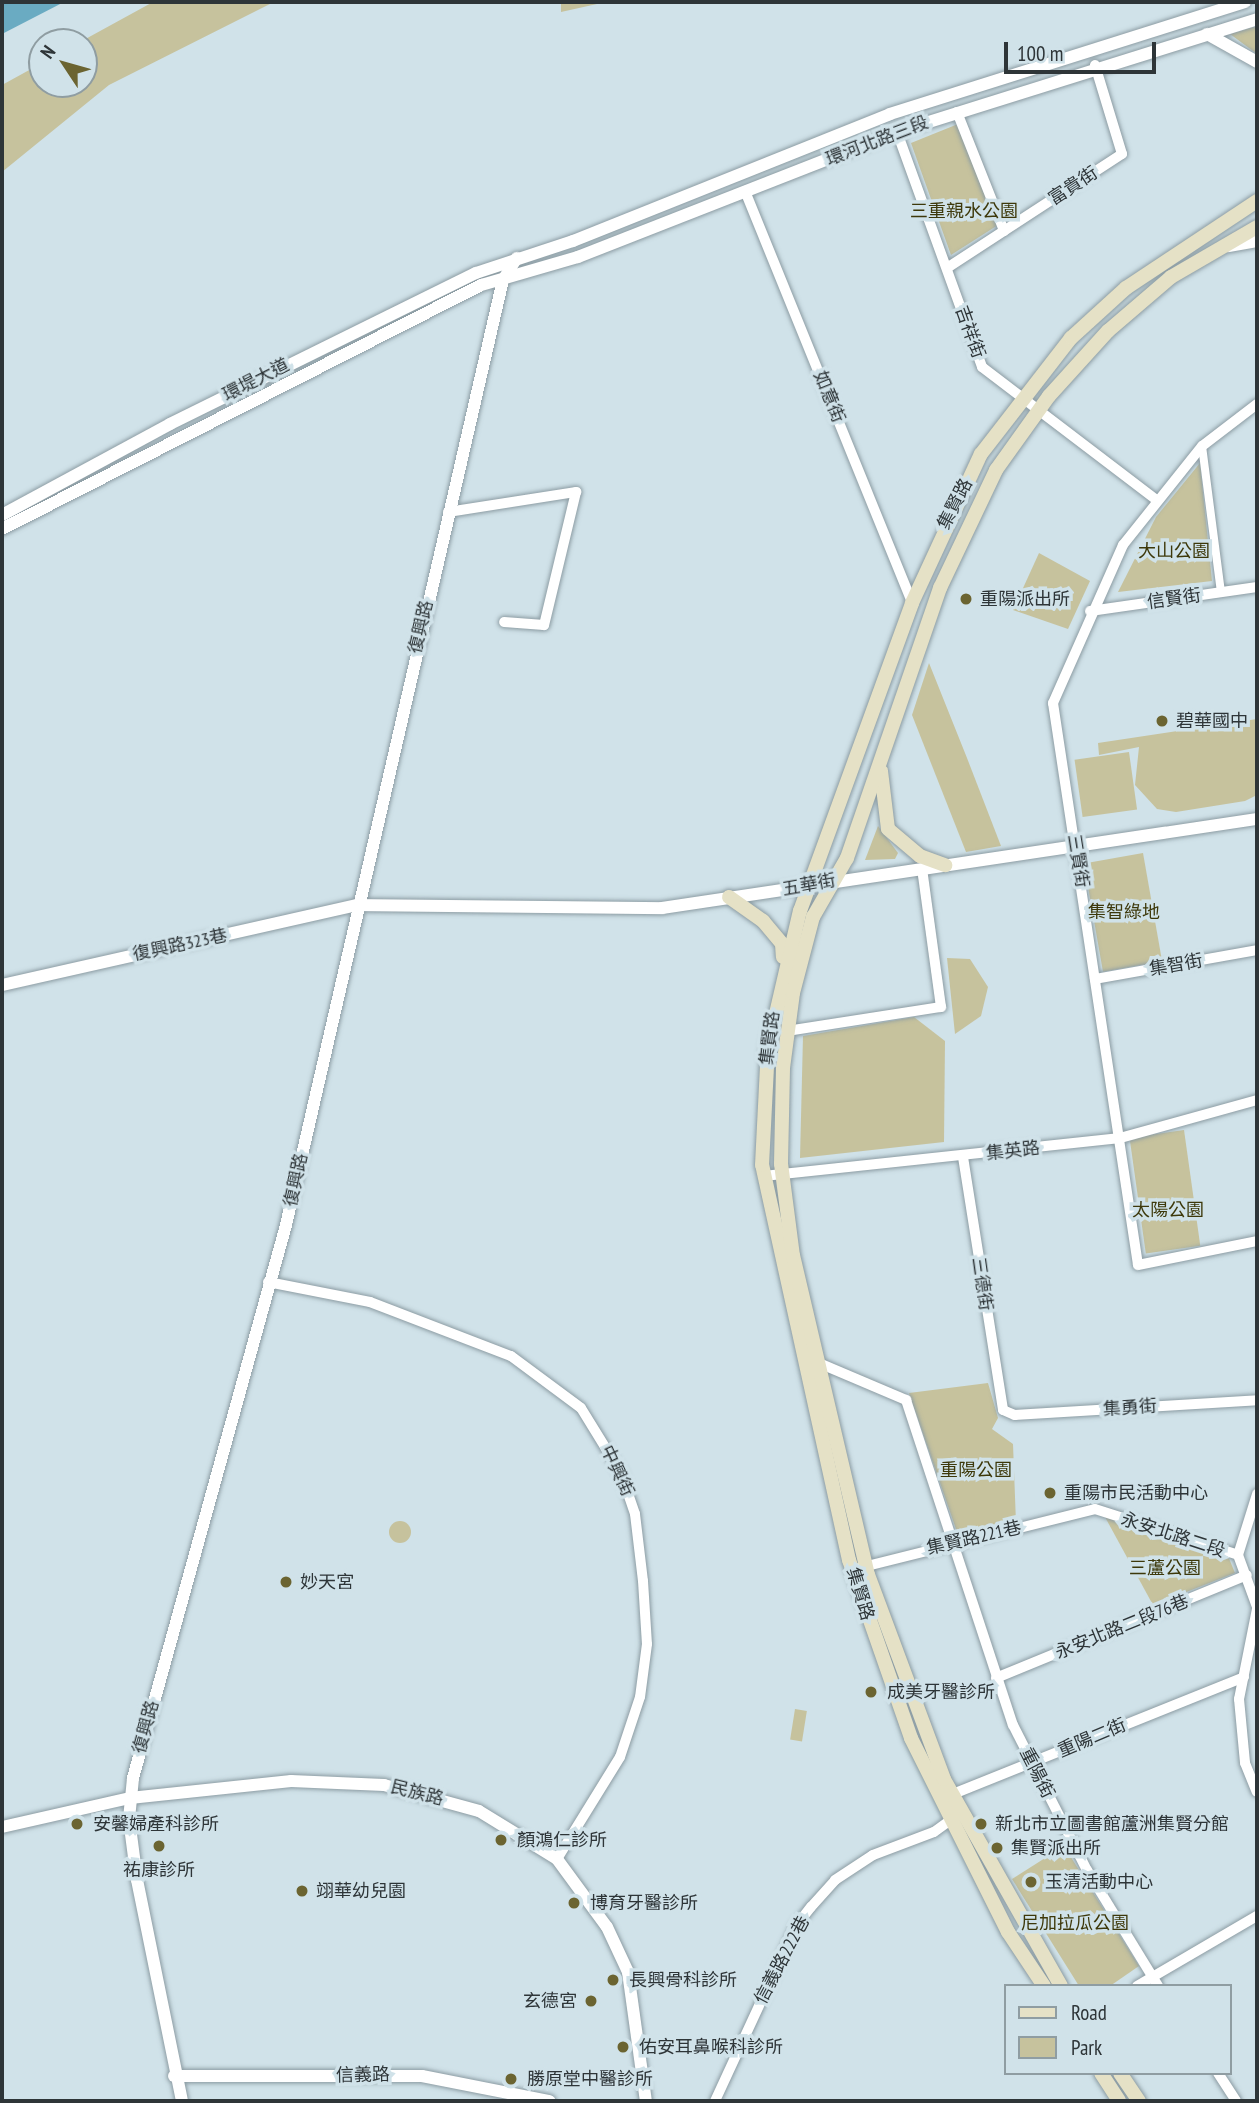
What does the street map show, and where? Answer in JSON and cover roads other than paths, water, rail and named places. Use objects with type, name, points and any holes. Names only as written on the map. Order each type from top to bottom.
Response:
[{"type":"main road","name":"集賢路","points":[[1043,1984],[946,1797],[859,1568],[764,1177],[763,1101],[783,965],[809,886],[943,524],[1021,396],[1126,288],[1257,201]]},
{"type":"main road","name":"集賢路","points":[[859,1568],[782,1175],[780,1105],[788,1031],[813,917],[835,881],[959,542],[996,470],[1038,410],[1108,331],[1211,250],[1257,227]]},
{"type":"main road","points":[[881,757],[888,829],[920,856],[945,865]]},
{"type":"main road","points":[[729,897],[775,934],[782,944],[783,965]]},
{"type":"main road","name":"集賢路","points":[[955,1816],[1060,1984]]},
{"type":"main road","points":[[1102,2075],[1119,2101]]},
{"type":"main road","points":[[1121,2075],[1139,2101]]},
{"type":"street","name":"環河北路三段","points":[[517,258],[890,114],[1245,2]]},
{"type":"street","name":"環河北路三段","points":[[503,280],[690,213],[957,111],[1095,65],[1257,19]]},
{"type":"street","points":[[1206,34],[1235,44],[1257,62]]},
{"type":"street","name":"富貴街","points":[[947,268],[1122,153],[1095,65]]},
{"type":"street","points":[[957,111],[1004,231]]},
{"type":"street","name":"吉祥街","points":[[897,132],[982,367],[1155,499]]},
{"type":"street","name":"如意街","points":[[745,191],[912,603]]},
{"type":"street","points":[[683,194],[690,213]]},
{"type":"street","points":[[1211,250],[1257,241]]},
{"type":"street","name":"復興路","points":[[182,2101],[174,2077],[144,1927],[130,1798],[268,1282],[286,1225],[357,905],[503,280],[517,258]]},
{"type":"street","name":"環堤大道","points":[[2,529],[21,512],[283,366],[517,258]]},
{"type":"street","name":"環堤大道","points":[[2,515],[21,512],[315,365],[503,280]]},
{"type":"street","name":"三賢街","points":[[1257,404],[1202,446],[1155,499],[1090,611],[1053,703],[1138,1265],[1257,1241]]},
{"type":"street","points":[[1202,446],[1221,592]]},
{"type":"street","points":[[448,512],[576,492],[544,625],[504,622]]},
{"type":"street","name":"信賢街","points":[[1090,611],[1257,587]]},
{"type":"street","name":"五華街","points":[[357,905],[662,908],[1257,819]]},
{"type":"street","points":[[788,1031],[941,1007],[922,869]]},
{"type":"street","name":"復興路323巷","points":[[2,985],[357,905]]},
{"type":"street","name":"集智街","points":[[1095,979],[1257,950]]},
{"type":"street","name":"集英路","points":[[764,1177],[1120,1138],[1257,1100]]},
{"type":"street","name":"三德街","points":[[963,1157],[1003,1410]]},
{"type":"street","name":"中興街","points":[[268,1282],[370,1302],[511,1356],[575,1402],[621,1473],[635,1514],[643,1581],[647,1644],[640,1697],[620,1757],[556,1859]]},
{"type":"street","name":"重陽街","points":[[819,1363],[906,1400],[949,1544],[996,1678],[1032,1763],[1155,1982]]},
{"type":"street","name":"集勇街","points":[[1003,1410],[1015,1415],[1257,1400]]},
{"type":"street","points":[[1238,1555],[1257,1494]]},
{"type":"street","name":"集賢路221巷","points":[[859,1568],[1095,1509]]},
{"type":"street","name":"永安北路二段","points":[[1095,1509],[1238,1555],[1257,1608],[1244,1677],[1241,1739],[1257,1792]]},
{"type":"street","name":"永安北路二段76巷","points":[[996,1678],[1247,1575]]},
{"type":"street","name":"重陽二街","points":[[946,1797],[1244,1677]]},
{"type":"street","name":"民族路","points":[[2,1827],[130,1798],[291,1781],[384,1785],[480,1811],[556,1859],[592,1902],[628,1972],[646,2101]]},
{"type":"street","name":"信義路222巷","points":[[715,2101],[790,1938],[811,1907],[835,1880],[873,1856],[934,1832],[955,1816]]},
{"type":"street","points":[[1155,1982],[1257,1916]]},
{"type":"street","points":[[1219,2075],[1236,2101]]},
{"type":"street","name":"信義路","points":[[174,2077],[422,2076],[550,2101]]},
{"type":"water","points":[[2,2],[64,2],[2,34]]},
{"type":"place","name":"重陽派出所","points":[[966,599]]},
{"type":"place","name":"碧華國中","points":[[1162,721]]},
{"type":"place","name":"重陽市民活動中心","points":[[1050,1493]]},
{"type":"place","name":"妙天宮","points":[[286,1582]]},
{"type":"place","name":"成美牙醫診所","points":[[871,1692]]},
{"type":"place","name":"安馨婦產科診所","points":[[77,1824]]},
{"type":"place","name":"新北市立圖書館蘆洲集賢分館","points":[[981,1824]]},
{"type":"place","name":"顏鴻仁診所","points":[[501,1840]]},
{"type":"place","name":"祐康診所","points":[[159,1846]]},
{"type":"place","name":"集賢派出所","points":[[997,1848]]},
{"type":"place","name":"玉清活動中心","points":[[1031,1882]]},
{"type":"place","name":"翊華幼兒園","points":[[302,1891]]},
{"type":"place","name":"博育牙醫診所","points":[[574,1903]]},
{"type":"place","name":"長興骨科診所","points":[[613,1980]]},
{"type":"place","name":"玄德宮","points":[[591,2001]]},
{"type":"place","name":"佑安耳鼻喉科診所","points":[[623,2047]]},
{"type":"place","name":"勝原堂中醫診所","points":[[511,2079]]},
{"type":"park label","name":"三重親水公園","points":[[964,211]]},
{"type":"park label","name":"大山公園","points":[[1174,551]]},
{"type":"park label","name":"集智綠地","points":[[1124,912]]},
{"type":"park label","name":"太陽公園","points":[[1168,1210]]},
{"type":"park label","name":"重陽公園","points":[[976,1470]]},
{"type":"park label","name":"三蘆公園","points":[[1165,1568]]},
{"type":"park label","name":"尼加拉瓜公園","points":[[1075,1923]]}]
